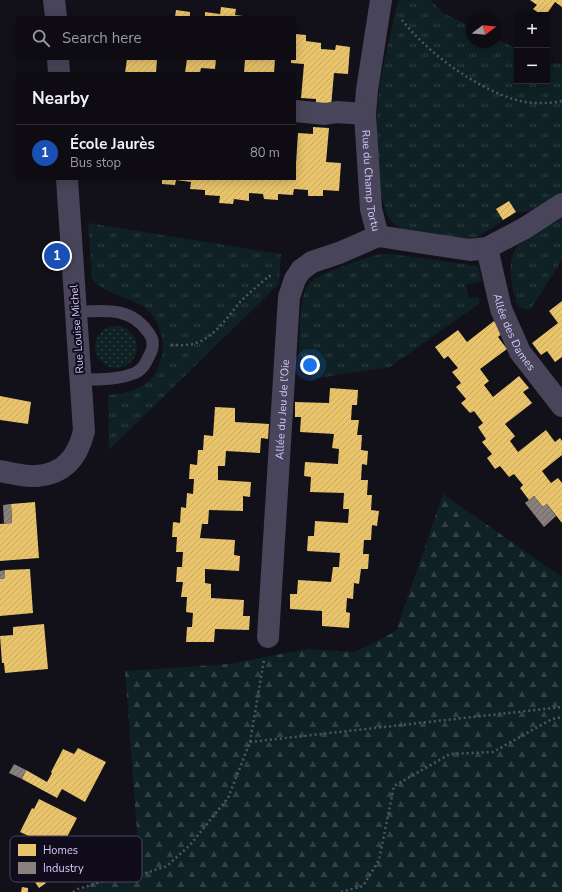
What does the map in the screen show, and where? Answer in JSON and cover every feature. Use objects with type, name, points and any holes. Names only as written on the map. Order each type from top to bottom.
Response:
[{"type":"street","points":[[54,0],[56,16]]},
{"type":"street","name":"Rue du Champ Tortu","points":[[381,0],[367,90],[365,114],[371,209],[378,236],[470,250],[487,248],[525,228],[562,204]]},
{"type":"street","points":[[58,60],[59,72]]},
{"type":"street","points":[[296,111],[325,114],[337,112],[365,114]]},
{"type":"street","name":"Rue Louise Michel","points":[[0,471],[36,476],[55,472],[67,465],[76,454],[84,431],[67,180]]},
{"type":"street","name":"Allée du Jeu de l'Oie","points":[[268,637],[289,297],[295,279],[301,270],[312,262],[378,236]]},
{"type":"street","name":"Allée des Dames","points":[[487,248],[501,309],[520,352],[562,406]]},
{"type":"lane","points":[[76,312],[112,311],[132,316],[143,324],[151,336],[153,346],[146,365],[137,372],[111,378],[80,380]]},
{"type":"path","points":[[400,17],[412,32],[431,51],[470,78],[495,92],[514,100],[536,103],[562,101]]},
{"type":"path","points":[[153,346],[195,344],[215,331],[230,316],[241,301],[269,276],[295,279]]},
{"type":"path","points":[[142,874],[167,866],[190,846],[228,798],[250,742],[268,637]]},
{"type":"path","points":[[250,742],[562,707]]},
{"type":"path","points":[[341,892],[363,886],[379,860],[394,786],[450,754],[493,752],[552,719],[562,717]]},
{"type":"path","points":[[73,892],[100,882]]},
{"type":"green space","points":[[399,0],[431,0],[443,13],[466,24],[466,48],[502,48],[502,42],[514,48],[514,84],[550,84],[550,64],[562,63],[562,194],[534,210],[528,212],[516,212],[476,238],[467,240],[403,230],[390,220],[381,194],[377,120],[380,83],[395,12]]},
{"type":"green space","points":[[562,217],[562,260],[530,310],[518,307],[512,284],[510,268],[513,253],[517,246]]},
{"type":"green space","points":[[88,223],[281,254],[279,284],[109,450],[108,395],[130,391],[143,385],[149,380],[160,363],[162,355],[162,342],[161,334],[156,321],[149,312],[141,305],[101,287],[92,279]]},
{"type":"green space","points":[[381,254],[392,254],[478,266],[482,281],[466,285],[469,299],[478,297],[480,303],[390,367],[312,379],[311,361],[299,356],[302,304],[307,287],[314,279],[329,272],[356,261]]},
{"type":"green space","points":[[116,326],[131,332],[137,347],[131,362],[116,368],[101,362],[95,347],[101,332]]},
{"type":"green space","points":[[443,494],[562,577],[562,892],[76,892],[95,882],[142,882],[142,836],[137,836],[125,671],[228,664],[307,649],[355,652],[396,631]]},
{"type":"building: Homes","points":[[530,0],[562,0],[562,7],[555,2],[548,12],[538,12],[533,9],[537,5]]},
{"type":"building: Homes","points":[[221,7],[236,9],[235,15],[243,16],[205,16],[205,12],[220,14]]},
{"type":"building: Homes","points":[[176,10],[190,12],[190,16],[175,16]]},
{"type":"building: Homes","points":[[296,34],[306,35],[306,41],[321,43],[321,49],[335,50],[336,45],[350,47],[348,74],[334,73],[331,107],[316,105],[316,99],[301,98],[304,64],[291,63],[291,60],[296,60]]},
{"type":"building: Homes","points":[[127,60],[157,60],[156,72],[125,72]]},
{"type":"building: Homes","points":[[187,60],[216,60],[215,69],[201,68],[200,72],[185,72]]},
{"type":"building: Homes","points":[[245,60],[275,60],[274,72],[244,72]]},
{"type":"building: Homes","points":[[313,127],[329,128],[326,162],[341,163],[339,191],[323,190],[323,196],[308,196],[308,190],[294,189],[293,195],[278,194],[278,200],[264,199],[263,194],[249,193],[249,201],[234,199],[233,204],[219,203],[220,196],[205,195],[205,190],[190,189],[191,182],[176,180],[296,180],[298,133],[313,134]]},
{"type":"building: Homes","points":[[162,180],[176,180],[175,185],[162,184]]},
{"type":"building: Homes","points":[[509,201],[516,212],[503,220],[496,209]]},
{"type":"building: Homes","points":[[562,301],[562,357],[555,362],[547,351],[541,355],[532,343],[558,323],[549,311]]},
{"type":"building: Homes","points":[[494,321],[503,333],[498,337],[507,349],[480,369],[489,381],[484,385],[493,397],[519,376],[529,388],[523,392],[532,403],[505,424],[515,436],[510,441],[518,452],[546,430],[555,442],[560,438],[562,441],[562,455],[542,471],[551,483],[558,478],[562,483],[562,523],[547,504],[543,507],[534,496],[529,500],[520,488],[523,485],[514,474],[509,477],[500,466],[495,469],[487,458],[492,454],[482,442],[486,439],[478,427],[483,423],[474,411],[470,413],[461,403],[466,399],[456,387],[461,383],[452,372],[458,368],[448,356],[444,359],[435,347],[458,330],[467,342]]},
{"type":"building: Homes","points":[[330,388],[358,390],[357,405],[352,405],[351,420],[359,420],[357,435],[362,435],[361,450],[368,451],[367,465],[362,464],[361,480],[368,480],[367,495],[372,495],[371,510],[379,511],[377,526],[372,525],[371,540],[364,540],[363,554],[369,554],[368,569],[361,569],[359,584],[354,583],[353,599],[347,598],[346,612],[350,613],[349,628],[322,626],[322,611],[290,609],[290,594],[297,594],[298,580],[331,582],[333,567],[339,567],[340,553],[307,551],[308,536],[314,536],[315,521],[348,523],[349,509],[343,509],[344,493],[310,492],[311,477],[304,476],[305,462],[338,464],[339,449],[332,448],[334,434],[300,432],[301,417],[295,417],[295,402],[329,403]]},
{"type":"building: Homes","points":[[0,396],[31,402],[28,424],[0,420]]},
{"type":"building: Homes","points":[[215,407],[235,408],[235,422],[269,424],[268,439],[261,438],[260,453],[226,451],[225,466],[218,466],[218,480],[251,482],[250,497],[243,496],[243,511],[209,510],[208,524],[202,524],[200,538],[235,540],[234,555],[240,556],[239,571],[205,569],[205,583],[211,584],[211,598],[244,600],[243,616],[250,616],[249,630],[215,629],[214,642],[186,642],[187,627],[192,627],[193,613],[186,612],[187,597],[181,597],[183,582],[176,582],[177,567],[182,567],[183,552],[176,552],[177,537],[172,537],[173,522],[180,523],[181,507],[186,508],[187,493],[193,494],[194,479],[189,479],[190,464],[197,465],[198,450],[203,450],[204,435],[213,436]]},
{"type":"building: Homes","points":[[35,502],[39,558],[0,561],[0,524],[12,523],[11,504]]},
{"type":"building: Homes","points":[[30,569],[33,613],[0,616],[0,579],[5,578],[5,570]]},
{"type":"building: Homes","points":[[44,624],[48,669],[5,673],[4,663],[2,663],[0,636],[13,635],[13,627]]},
{"type":"building: Homes","points":[[78,748],[106,762],[85,802],[62,789],[57,798],[22,779],[26,770],[47,782],[63,749],[74,754]]},
{"type":"building: Homes","points":[[39,799],[77,818],[68,836],[29,836],[20,832],[32,808],[34,809]]},
{"type":"building: Homes","points":[[35,882],[45,882],[46,883],[39,888]]},
{"type":"building: Homes","points":[[22,887],[28,888],[28,892],[21,892]]},
{"type":"building: Industry","points":[[534,496],[543,507],[547,504],[556,516],[544,527],[525,503]]},
{"type":"building: Industry","points":[[11,504],[12,523],[4,524],[3,505]]},
{"type":"building: Industry","points":[[5,570],[5,578],[0,579],[0,571]]},
{"type":"building: Industry","points":[[14,764],[26,770],[22,779],[9,773]]},
{"type":"place","name":"École Jaurès","points":[[57,256]]}]
